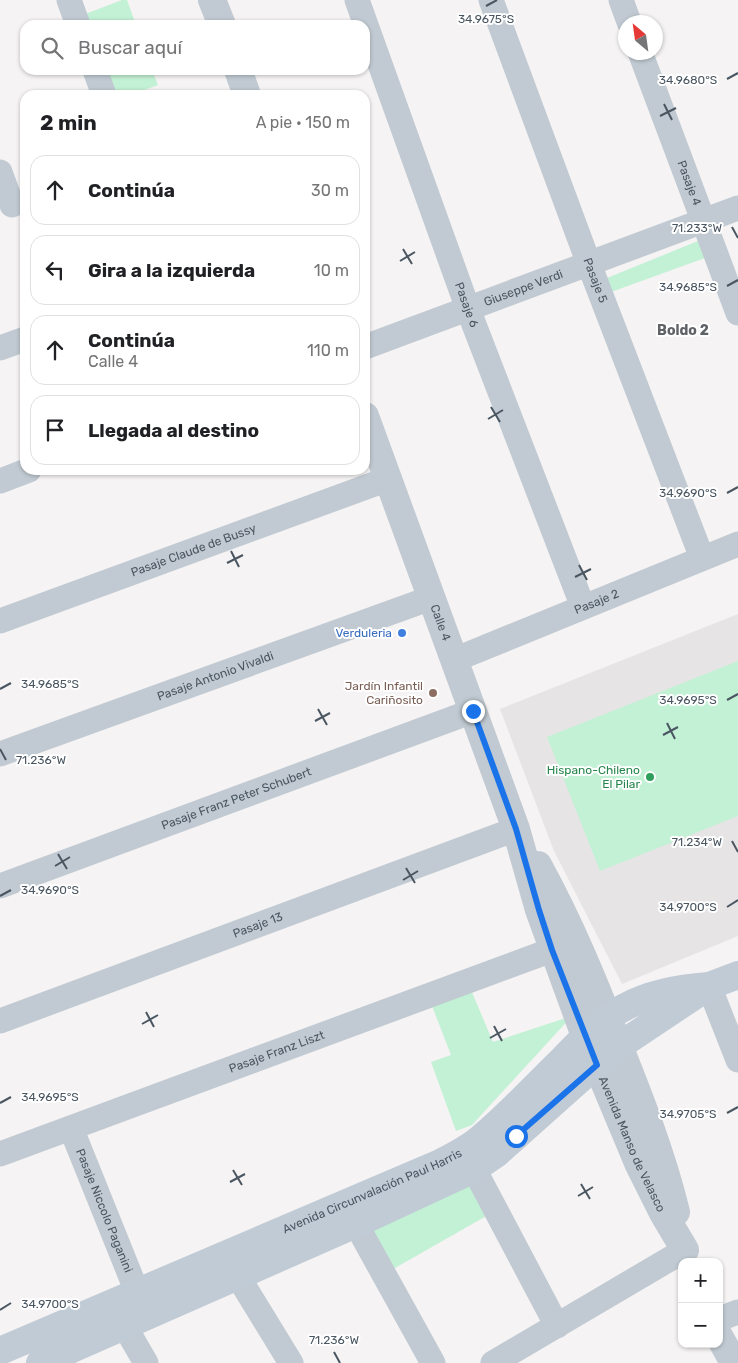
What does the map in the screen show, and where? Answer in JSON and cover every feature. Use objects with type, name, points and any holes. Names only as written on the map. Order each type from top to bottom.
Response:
[{"type":"main road","name":"Avenida Circunvalación Paul Harris","points":[[40,1363],[356,1224],[474,1169],[496,1154],[619,1046],[709,986],[738,975]]},
{"type":"main road","name":"Avenida Circunvalación Paul Harris","points":[[1,1350],[440,1163],[462,1151],[487,1132],[585,1036],[608,1017],[624,1007],[663,992],[709,986]]},
{"type":"street","points":[[69,0],[76,20]]},
{"type":"street","points":[[212,0],[220,20]]},
{"type":"street","name":"Pasaje 6","points":[[357,0],[364,20]]},
{"type":"street","name":"Pasaje 5","points":[[491,0],[589,264],[702,558]]},
{"type":"street","points":[[620,0],[626,15]]},
{"type":"street","name":"Pasaje 6","points":[[370,36],[468,308],[583,607]]},
{"type":"street","name":"Pasaje 4","points":[[643,60],[738,313]]},
{"type":"street","points":[[97,75],[102,90]]},
{"type":"street","points":[[240,75],[245,90]]},
{"type":"street","points":[[0,172],[12,204]]},
{"type":"street","name":"Giuseppe Verdi","points":[[370,345],[738,208]]},
{"type":"street","points":[[0,348],[20,341]]},
{"type":"street","name":"Calle 4","points":[[370,429],[516,829],[552,950],[585,1036]]},
{"type":"street","points":[[0,481],[20,473]]},
{"type":"street","name":"Pasaje Claude de Bussy","points":[[0,621],[388,478]]},
{"type":"street","name":"Pasaje 2","points":[[454,660],[738,544]]},
{"type":"street","name":"Pasaje Antonio Vivaldi","points":[[0,754],[431,598]]},
{"type":"street","name":"Pasaje Franz Peter Schubert","points":[[0,886],[473,711]]},
{"type":"street","name":"Calle 4","points":[[516,829],[561,908],[608,1017]]},
{"type":"street","name":"Pasaje 13","points":[[0,1021],[516,829]]},
{"type":"street","name":"Pasaje Franz Liszt","points":[[0,1154],[552,950]]},
{"type":"street","points":[[709,986],[738,1060]]},
{"type":"street","name":"Avenida Manso de Velasco","points":[[608,1017],[639,1094],[657,1146],[687,1256]]},
{"type":"street","name":"Avenida Manso de Velasco","points":[[585,1036],[639,1165],[687,1256]]},
{"type":"street","name":"Pasaje Niccolo Paganini","points":[[71,1128],[137,1292]]},
{"type":"street","points":[[474,1169],[557,1326]]},
{"type":"street","points":[[356,1224],[433,1363]]},
{"type":"street","points":[[493,1363],[687,1256]]},
{"type":"street","points":[[237,1275],[291,1363]]},
{"type":"street","points":[[723,1318],[738,1312]]},
{"type":"street","points":[[124,1325],[146,1363]]},
{"type":"street","points":[[723,1343],[734,1363]]},
{"type":"shaded area","name":"Hispano-Chileno El Pilar","points":[[738,614],[738,936],[622,984],[554,851],[500,709]]},
{"type":"green space","points":[[122,0],[127,0],[134,20],[82,20],[80,16]]},
{"type":"green space","points":[[102,75],[154,75],[158,85],[144,90],[107,90]]},
{"type":"green space","points":[[698,241],[705,258],[611,292],[607,278]]},
{"type":"green space","name":"Hispano-Chileno El Pilar","points":[[738,661],[738,816],[600,871],[547,737]]},
{"type":"green space","points":[[471,990],[493,1042],[572,1016],[472,1125],[456,1131],[431,1062],[451,1055],[432,1006]]},
{"type":"green space","points":[[467,1182],[488,1215],[388,1272],[363,1229]]},
{"type":"place","name":"Verduleria","points":[[402,633]]},
{"type":"place","name":"Jardín Infantil Cariñosito","points":[[433,693]]},
{"type":"place","name":"Hispano-Chileno El Pilar","points":[[650,777]]},
{"type":"district","name":"Boldo 2","points":[[683,330]]},
{"type":"route","points":[[473,711],[516,829],[552,950],[597,1065],[516,1136]]}]
